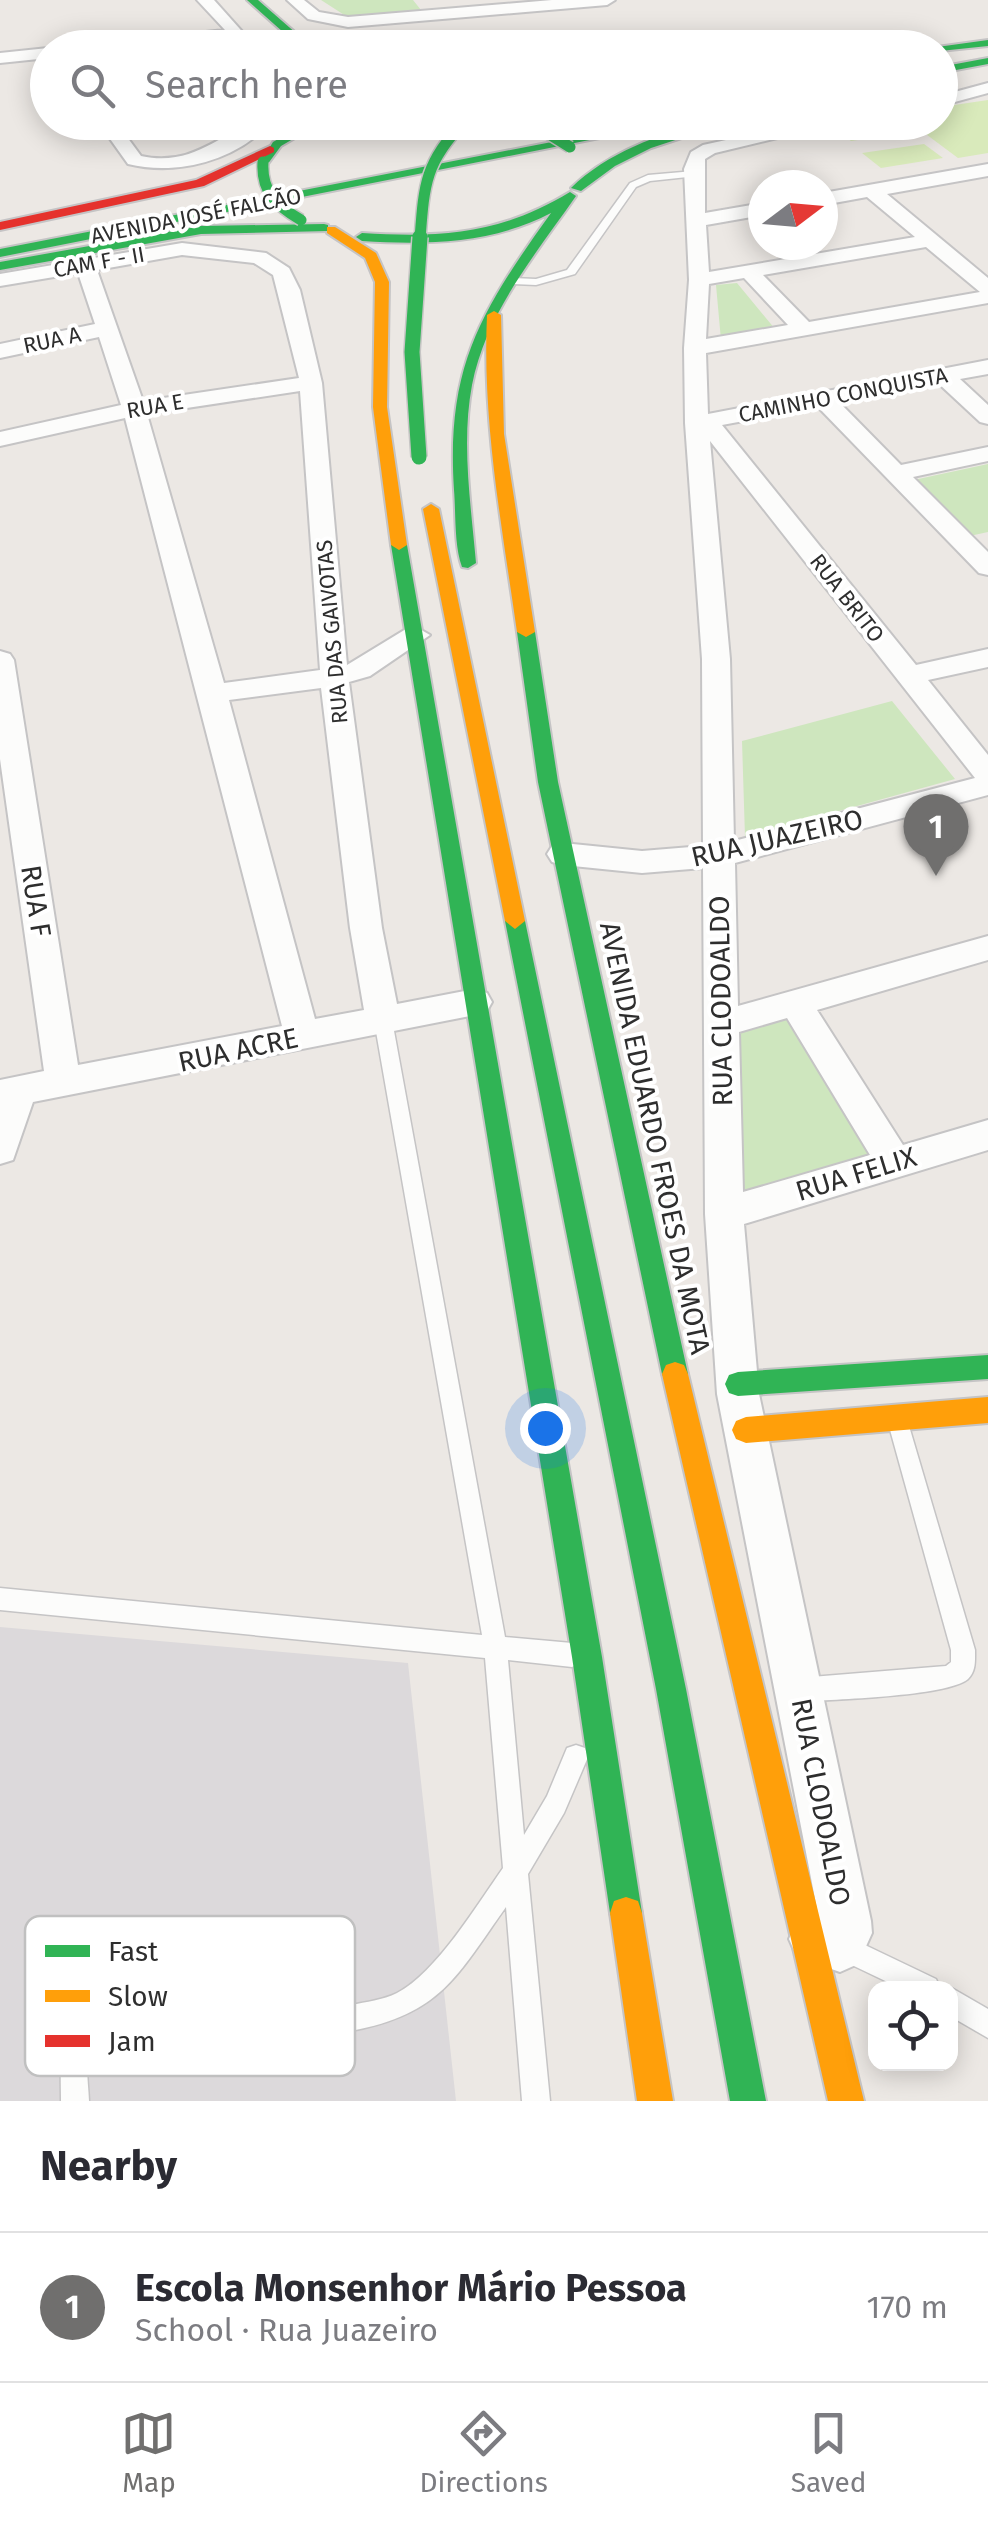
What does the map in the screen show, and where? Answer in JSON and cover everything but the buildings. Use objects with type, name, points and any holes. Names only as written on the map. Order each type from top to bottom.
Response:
[{"type":"main road","points":[[236,0],[275,30]]},
{"type":"main road","points":[[252,0],[280,30]]},
{"type":"main road","points":[[958,46],[988,43]]},
{"type":"main road","points":[[958,58],[988,52]]},
{"type":"main road","points":[[958,67],[988,61]]},
{"type":"main road","points":[[958,77],[988,70]]},
{"type":"main road","points":[[442,140],[424,183],[409,346],[411,399],[672,1689],[748,2101]]},
{"type":"main road","points":[[383,174],[539,140]]},
{"type":"main road","points":[[561,140],[579,161],[581,177],[573,192]]},
{"type":"main road","points":[[383,174],[574,140]]},
{"type":"main road","points":[[274,145],[260,174],[270,198],[301,220],[390,240],[469,237],[536,219],[610,160],[656,140]]},
{"type":"main road","points":[[0,226],[200,183],[274,145]]},
{"type":"main road","name":"AVENIDA JOSÉ FALCÃO","points":[[0,239],[383,174]]},
{"type":"main road","name":"AVENIDA JOSÉ FALCÃO","points":[[0,252],[383,174]]},
{"type":"main road","name":"AVENIDA EDUARDO FROES DA MOTA","points":[[573,192],[512,280],[494,315],[490,366],[526,654],[563,854],[696,1471],[824,1942],[846,2101]]},
{"type":"main road","points":[[0,266],[201,230],[328,229],[372,256],[380,272],[380,400],[390,490],[587,1657],[655,2101]]},
{"type":"main road","points":[[476,721],[462,426],[465,384],[494,315]]},
{"type":"main road","points":[[738,1384],[988,1367]]},
{"type":"main road","points":[[746,1430],[988,1410]]},
{"type":"street","points":[[205,0],[235,30]]},
{"type":"street","points":[[295,0],[314,16],[348,22],[480,6],[607,0]]},
{"type":"street","points":[[0,58],[30,55]]},
{"type":"street","points":[[958,96],[988,88]]},
{"type":"street","points":[[120,140],[135,160],[162,164],[237,140]]},
{"type":"street","points":[[694,174],[697,156],[709,149],[751,140]]},
{"type":"street","name":"RUA CLODOALDO","points":[[694,174],[699,280],[695,348],[715,640],[724,1214],[738,1384],[845,1922],[846,1934],[824,1942]]},
{"type":"street","points":[[838,196],[984,175]]},
{"type":"street","points":[[872,190],[988,288]]},
{"type":"street","points":[[698,220],[748,212]]},
{"type":"street","points":[[699,280],[930,240]]},
{"type":"street","name":"CAM F - II","points":[[0,280],[182,248],[259,258]]},
{"type":"street","name":"RUA DAS GAIVOTAS","points":[[259,258],[282,272],[290,290],[311,383],[334,678],[366,928],[383,1020]]},
{"type":"street","points":[[85,264],[134,409],[214,693],[302,1036]]},
{"type":"street","points":[[750,273],[803,328]]},
{"type":"street","points":[[695,348],[988,297]]},
{"type":"street","name":"RUA A","points":[[0,351],[104,329]]},
{"type":"street","name":"CAMINHO CONQUISTA","points":[[702,422],[988,367]]},
{"type":"street","points":[[943,376],[988,417]]},
{"type":"street","name":"RUA E","points":[[0,439],[134,409],[311,383]]},
{"type":"street","points":[[824,400],[898,473],[978,543],[988,567]]},
{"type":"street","name":"RUA BRITO","points":[[702,422],[988,775]]},
{"type":"street","points":[[898,473],[988,454]]},
{"type":"street","points":[[214,693],[334,678],[371,666],[416,634]]},
{"type":"street","points":[[908,676],[988,658]]},
{"type":"street","name":"RUA F","points":[[0,660],[63,1082]]},
{"type":"street","name":"RUA JUAZEIRO","points":[[563,854],[642,862],[720,856],[988,785]]},
{"type":"street","points":[[721,1024],[988,948]]},
{"type":"street","name":"RUA ACRE","points":[[9,1092],[475,1002]]},
{"type":"street","points":[[796,1004],[894,1162]]},
{"type":"street","points":[[0,1149],[9,1092]]},
{"type":"street","name":"RUA FELIX","points":[[724,1214],[988,1134]]},
{"type":"lane","points":[[512,280],[536,282],[571,272],[633,185],[648,178],[694,174]]},
{"type":"lane","points":[[383,1020],[495,1644],[536,2101]]},
{"type":"lane","points":[[798,1690],[949,1678],[963,1668],[963,1650],[896,1418]]},
{"type":"lane","points":[[0,1599],[495,1644],[587,1657]]},
{"type":"lane","points":[[355,2017],[387,2011],[412,2000],[442,1972],[538,1839],[569,1776],[594,1704]]},
{"type":"lane","points":[[824,1942],[911,1981]]},
{"type":"lane","points":[[958,2005],[988,2025]]},
{"type":"shaded area","points":[[0,1627],[408,1663],[456,2101],[0,2101]]},
{"type":"green space","points":[[321,0],[413,0],[421,10],[349,18]]},
{"type":"green space","points":[[988,100],[988,153],[958,158],[934,140],[958,140],[958,104]]},
{"type":"green space","points":[[924,144],[943,158],[881,168],[862,153]]},
{"type":"green space","points":[[737,283],[775,329],[721,340],[716,285]]},
{"type":"green space","points":[[988,464],[988,532],[965,537],[909,481]]},
{"type":"green space","points":[[892,701],[955,779],[745,837],[742,741]]},
{"type":"green space","points":[[793,1015],[873,1155],[744,1200],[738,1030]]},
{"type":"traffic: fast","points":[[252,0],[287,30]]},
{"type":"traffic: fast","points":[[958,46],[988,43]]},
{"type":"traffic: fast","points":[[958,67],[988,61]]},
{"type":"traffic: fast","points":[[263,162],[284,140]]},
{"type":"traffic: fast","points":[[419,457],[412,352],[424,183],[438,149],[447,140]]},
{"type":"traffic: fast","points":[[559,140],[570,147]]},
{"type":"traffic: fast","points":[[0,253],[582,140]]},
{"type":"traffic: fast","points":[[577,188],[611,164],[661,140]]},
{"type":"traffic: fast","points":[[263,162],[266,190],[301,220]]},
{"type":"traffic: fast","points":[[468,563],[460,429],[472,359],[494,309],[570,196]]},
{"type":"traffic: fast","points":[[362,237],[416,240],[469,236],[519,224],[567,199]]},
{"type":"traffic: fast","points":[[0,266],[201,230],[324,228]]},
{"type":"traffic: fast","points":[[399,545],[587,1657],[626,1913]]},
{"type":"traffic: fast","points":[[526,632],[548,782],[675,1374]]},
{"type":"traffic: fast","points":[[515,921],[671,1689],[748,2101]]},
{"type":"traffic: fast","points":[[738,1384],[988,1367]]},
{"type":"traffic: slow","points":[[331,230],[371,256],[382,282],[380,407],[399,545]]},
{"type":"traffic: slow","points":[[494,315],[492,355],[497,434],[526,632]]},
{"type":"traffic: slow","points":[[431,509],[515,921]]},
{"type":"traffic: slow","points":[[675,1374],[846,2101]]},
{"type":"traffic: slow","points":[[746,1430],[988,1410]]},
{"type":"traffic: slow","points":[[626,1913],[655,2101]]},
{"type":"traffic: jam","points":[[0,226],[200,183],[270,150]]},
{"type":"place","name":"Escola Monsenhor Mário Pessoa","points":[[936,876]]}]
